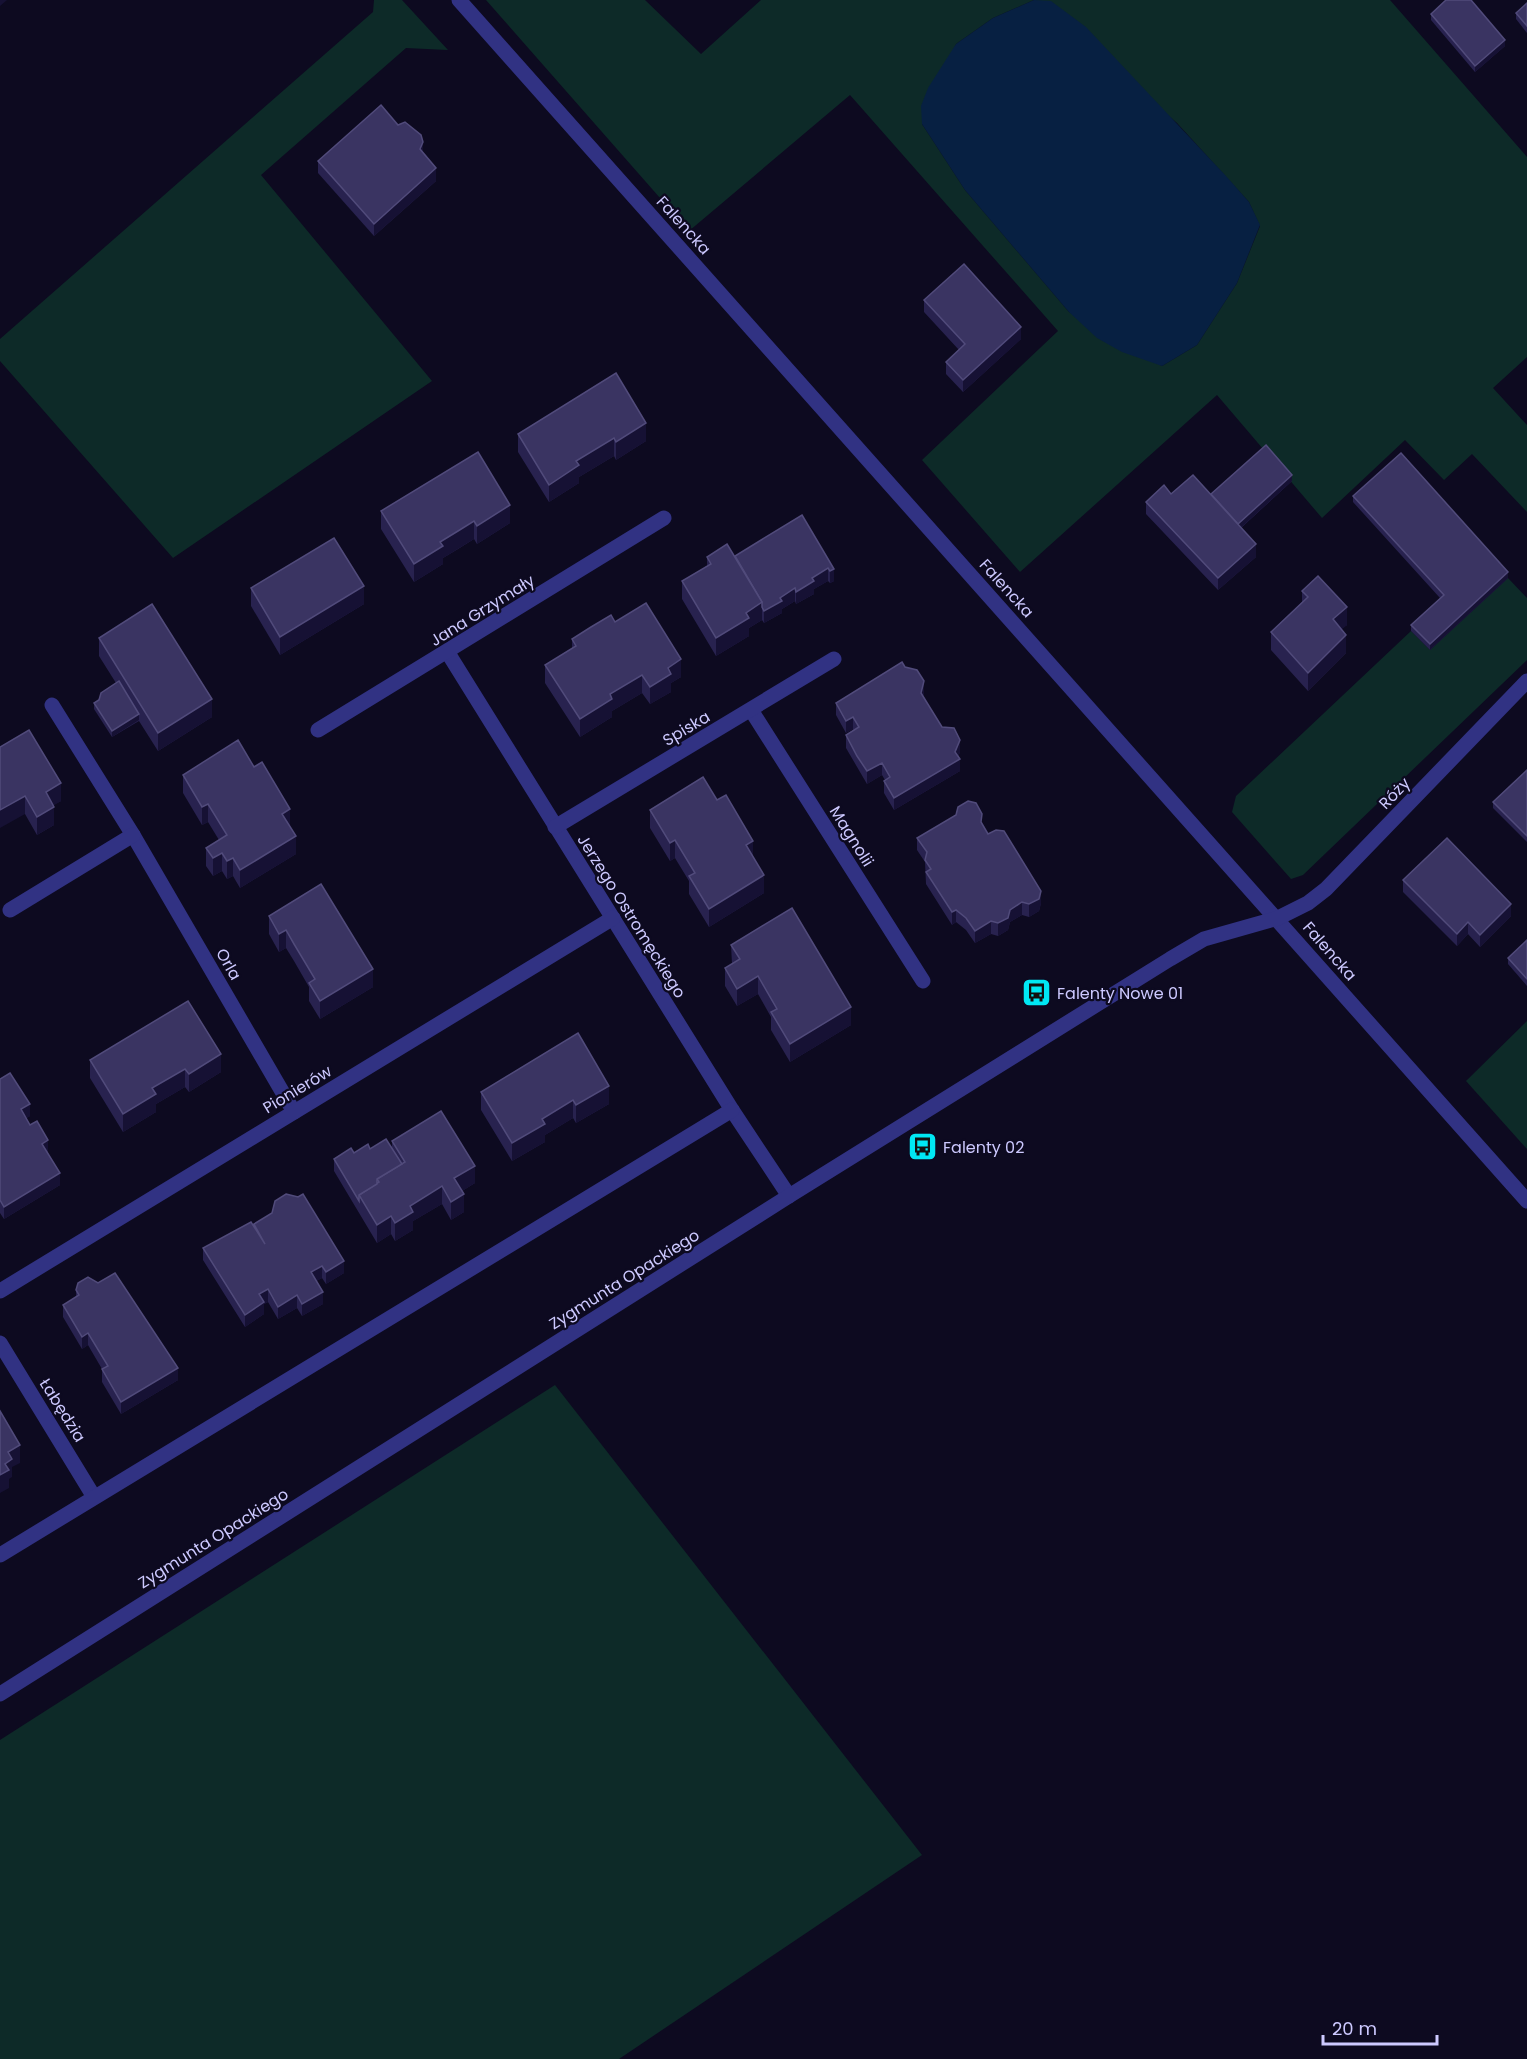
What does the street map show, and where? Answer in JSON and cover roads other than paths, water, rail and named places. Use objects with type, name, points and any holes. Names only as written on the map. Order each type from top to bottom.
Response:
[{"type":"street","name":"Falencka","points":[[459,0],[1278,918],[1527,1201]]},
{"type":"street","name":"Jana Grzymały","points":[[318,730],[448,653],[664,518]]},
{"type":"street","name":"Jerzego Ostromęckiego","points":[[448,653],[732,1110],[789,1196]]},
{"type":"street","name":"Spiska","points":[[555,827],[834,659]]},
{"type":"street","name":"Róży","points":[[1278,918],[1308,903],[1326,890],[1527,681]]},
{"type":"street","name":"Orla","points":[[52,705],[132,835],[294,1112]]},
{"type":"street","name":"Magnolii","points":[[751,710],[923,981]]},
{"type":"street","points":[[10,910],[132,835]]},
{"type":"street","name":"Pionierów","points":[[0,1291],[613,918]]},
{"type":"street","name":"Zygmunta Opackiego","points":[[0,1694],[789,1196],[1204,939],[1278,918]]},
{"type":"street","points":[[0,1555],[732,1110]]},
{"type":"street","name":"Łabędzia","points":[[0,1343],[94,1497]]},
{"type":"water","points":[[1034,0],[1051,1],[1086,27],[1249,202],[1260,225],[1237,283],[1197,345],[1162,366],[1122,352],[1097,338],[1069,312],[965,190],[922,124],[921,106],[928,88],[956,44],[993,18]]},
{"type":"place","name":"Falenty Nowe 01","points":[[1036,993]]},
{"type":"place","name":"Falenty 02","points":[[922,1147]]}]
